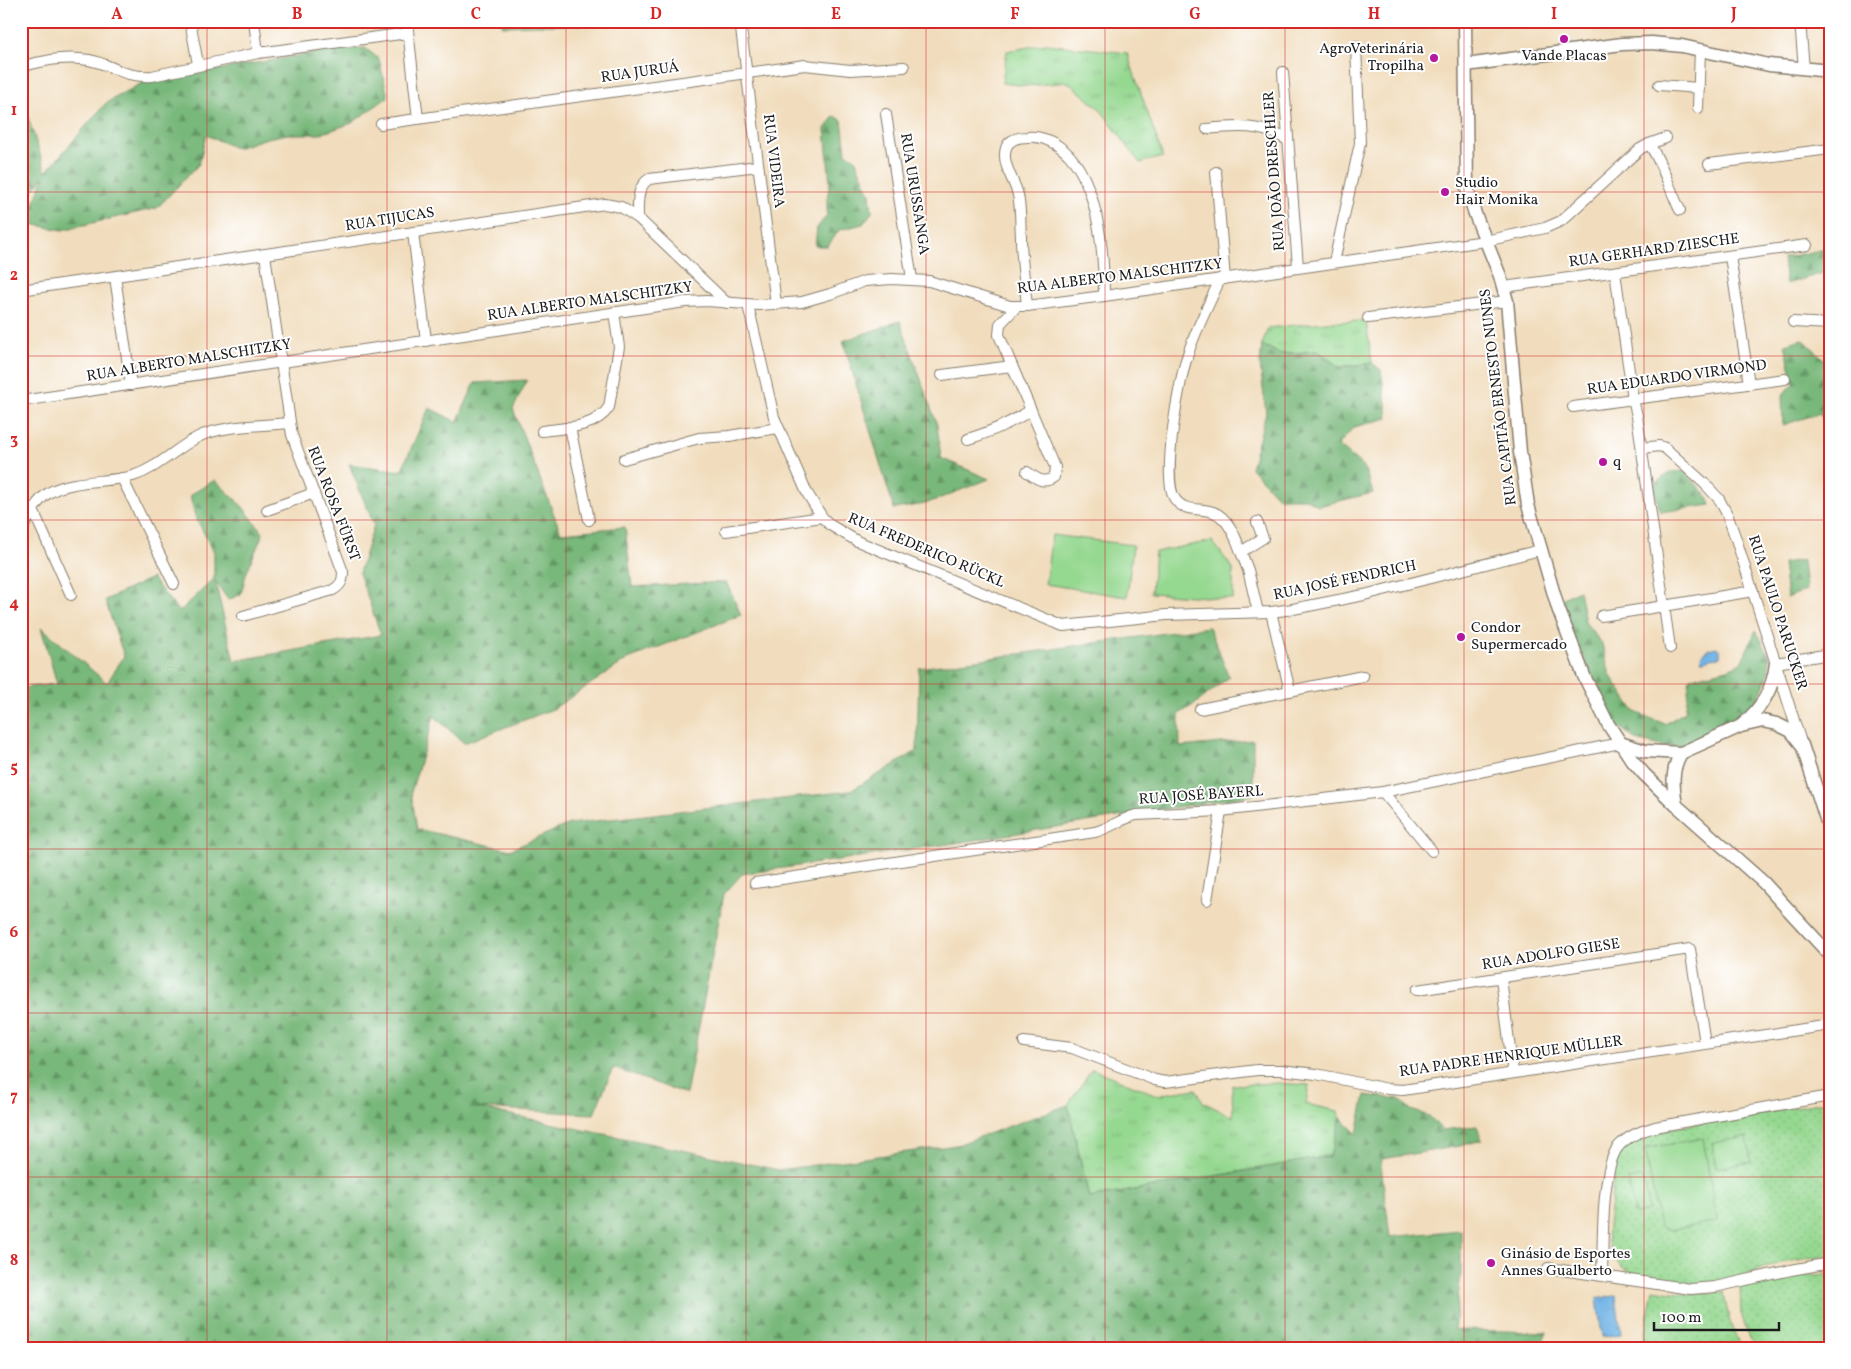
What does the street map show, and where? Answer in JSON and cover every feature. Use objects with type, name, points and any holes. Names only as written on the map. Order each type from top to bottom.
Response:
[{"type":"main road","name":"RUA CAPITÃO ERNESTO NUNES","points":[[1465,21],[1467,188],[1472,207],[1504,287],[1507,301],[1522,474],[1540,550],[1575,655],[1608,724],[1644,774],[1763,882],[1830,955]]},
{"type":"main road","points":[[1466,65],[1634,43],[1668,44],[1769,65],[1830,70]]},
{"type":"main road","points":[[1741,726],[1758,709],[1769,694],[1776,663]]},
{"type":"main road","points":[[1620,743],[1645,751],[1681,753],[1741,726],[1763,721],[1777,724],[1791,731],[1802,745]]},
{"type":"main road","name":"RUA PAULO PARUCKER","points":[[1802,745],[1830,830]]},
{"type":"main road","points":[[1676,805],[1673,773],[1676,760],[1681,753]]},
{"type":"street","points":[[190,21],[198,64]]},
{"type":"street","points":[[254,21],[258,53]]},
{"type":"street","points":[[407,21],[418,119]]},
{"type":"street","name":"RUA VIDEIRA","points":[[740,21],[776,304]]},
{"type":"street","points":[[1800,21],[1804,69]]},
{"type":"street","points":[[27,65],[55,59],[90,60],[132,76],[152,76],[198,64],[258,53],[408,33]]},
{"type":"street","points":[[1334,262],[1360,143],[1356,46]]},
{"type":"street","points":[[1698,108],[1700,50]]},
{"type":"street","name":"RUA JURUÁ","points":[[381,124],[805,65],[850,70],[904,67]]},
{"type":"street","name":"RUA JOÃO DRESCHLER","points":[[1283,72],[1298,267]]},
{"type":"street","points":[[1659,85],[1699,88]]},
{"type":"street","name":"RUA URUSSANGA","points":[[886,114],[912,279]]},
{"type":"street","points":[[1207,129],[1239,126],[1257,127],[1273,132],[1288,140]]},
{"type":"street","points":[[1027,472],[1044,481],[1054,477],[1055,472],[1054,461],[999,335],[1000,324],[1022,306],[1020,202],[1009,173],[1005,152],[1012,140],[1037,136],[1047,139],[1071,156],[1080,168],[1086,180],[1100,234],[1104,296]]},
{"type":"street","name":"RUA ALBERTO MALSCHITZKY","points":[[21,401],[685,302],[748,305],[812,300],[865,281],[882,279],[912,279],[937,283],[1001,303],[1022,306],[1485,241],[1545,228],[1561,221],[1634,154],[1649,144],[1666,138]]},
{"type":"street","points":[[1649,144],[1661,162],[1667,182],[1680,210]]},
{"type":"street","points":[[1709,164],[1830,149]]},
{"type":"street","points":[[638,218],[639,191],[641,186],[649,179],[758,166]]},
{"type":"street","points":[[1216,172],[1223,279],[1190,347],[1182,378],[1172,436],[1169,487],[1178,504],[1190,509],[1215,512],[1223,518],[1237,541],[1248,570],[1258,612]]},
{"type":"street","name":"RUA TIJUCAS","points":[[21,290],[595,204],[614,204],[638,218],[727,303]]},
{"type":"street","points":[[413,232],[426,341]]},
{"type":"street","name":"RUA GERHARD ZIESCHE","points":[[1504,287],[1807,245]]},
{"type":"street","name":"RUA ROSA FÜRST","points":[[243,616],[333,590],[340,585],[344,572],[295,446],[289,423],[265,254]]},
{"type":"street","points":[[1730,256],[1749,384]]},
{"type":"street","points":[[1614,272],[1642,448],[1670,648]]},
{"type":"street","points":[[115,277],[131,385]]},
{"type":"street","points":[[1368,318],[1507,301]]},
{"type":"street","name":"RUA FREDERICO RÜCKL","points":[[748,305],[769,399],[778,428],[808,493],[822,517],[836,529],[857,541],[1063,626]]},
{"type":"street","points":[[542,431],[570,427],[596,420],[604,414],[609,406],[619,347],[614,312]]},
{"type":"street","points":[[1794,322],[1830,324]]},
{"type":"street","points":[[942,375],[1012,366]]},
{"type":"street","name":"RUA EDUARDO VIRMOND","points":[[1573,407],[1785,379]]},
{"type":"street","points":[[968,439],[1013,422],[1031,410]]},
{"type":"street","points":[[21,532],[33,510],[48,493],[59,488],[122,478],[151,469],[197,437],[208,433],[244,427],[289,423]]},
{"type":"street","points":[[570,427],[589,520]]},
{"type":"street","points":[[624,459],[699,438],[743,434],[778,428]]},
{"type":"street","name":"RUA PAULO PARUCKER","points":[[1642,448],[1659,446],[1665,448],[1705,484],[1718,499],[1731,524],[1802,745]]},
{"type":"street","points":[[122,478],[174,584]]},
{"type":"street","points":[[267,510],[314,493]]},
{"type":"street","points":[[33,510],[72,595]]},
{"type":"street","points":[[726,531],[822,517]]},
{"type":"street","points":[[1241,552],[1263,538],[1257,522]]},
{"type":"street","name":"RUA JOSÉ FENDRICH","points":[[1063,626],[1166,614],[1270,612],[1364,595],[1540,550]]},
{"type":"street","points":[[1601,616],[1753,591]]},
{"type":"street","points":[[1270,612],[1290,691]]},
{"type":"street","points":[[1776,663],[1830,654]]},
{"type":"street","points":[[1200,709],[1363,676]]},
{"type":"street","name":"RUA JOSÉ BAYERL","points":[[755,883],[1095,832],[1110,828],[1128,817],[1136,815],[1222,812],[1383,792],[1620,743]]},
{"type":"street","points":[[1383,792],[1432,852]]},
{"type":"street","points":[[1207,900],[1222,812]]},
{"type":"street","name":"RUA ADOLFO GIESE","points":[[1417,990],[1690,950],[1705,1043]]},
{"type":"street","points":[[1501,978],[1513,1073]]},
{"type":"street","name":"RUA PADRE HENRIQUE MÜLLER","points":[[1024,1042],[1072,1048],[1155,1080],[1165,1082],[1257,1070],[1281,1070],[1316,1074],[1396,1090],[1830,1025]]},
{"type":"street","points":[[1602,1275],[1604,1221],[1609,1171],[1612,1157],[1625,1141],[1633,1135],[1654,1127],[1830,1096]]},
{"type":"street","points":[[1548,1268],[1672,1287],[1704,1288],[1830,1263]]},
{"type":"green space","points":[[502,21],[607,21],[607,24],[502,26]]},
{"type":"green space","points":[[1046,44],[1127,53],[1163,157],[1140,163],[1100,109],[1068,82],[1026,86],[1002,83],[1007,51]]},
{"type":"green space","points":[[365,48],[379,59],[388,97],[352,123],[320,134],[288,134],[267,138],[236,148],[206,135],[199,164],[157,208],[62,230],[26,223],[45,175],[21,206],[21,96],[46,172],[106,103],[142,83],[331,50]]},
{"type":"green space","points":[[834,116],[842,120],[846,153],[855,159],[870,194],[872,212],[863,224],[839,230],[828,246],[815,246],[817,228],[827,215],[827,198],[830,183],[825,129]]},
{"type":"green space","points":[[1830,248],[1830,271],[1786,284],[1783,258]]},
{"type":"green space","points":[[900,321],[937,425],[941,458],[989,479],[925,504],[894,509],[843,341]]},
{"type":"green space","points":[[1366,321],[1372,363],[1339,367],[1318,351],[1281,354],[1262,345],[1268,328],[1326,322]]},
{"type":"green space","points":[[1803,339],[1830,365],[1830,437],[1820,413],[1783,425],[1782,395],[1794,384],[1785,344]]},
{"type":"green space","points":[[1262,345],[1281,354],[1318,351],[1339,367],[1372,363],[1381,370],[1388,418],[1354,427],[1338,445],[1364,467],[1373,493],[1318,506],[1305,498],[1279,498],[1251,468],[1266,413],[1260,364]]},
{"type":"green space","points":[[527,380],[513,409],[561,533],[625,527],[632,587],[726,582],[741,615],[628,659],[553,709],[464,743],[434,716],[411,792],[417,829],[510,850],[569,824],[850,791],[917,751],[919,668],[1209,627],[1229,677],[1198,702],[1179,714],[1180,747],[1253,740],[1253,795],[969,841],[742,874],[724,894],[686,1094],[613,1068],[594,1114],[477,1108],[779,1170],[957,1145],[1068,1105],[1089,1198],[1330,1156],[1341,1118],[1357,1134],[1365,1095],[1399,1099],[1411,1110],[1429,1116],[1442,1130],[1477,1126],[1482,1140],[1460,1146],[1382,1159],[1381,1165],[1390,1237],[1461,1230],[1461,1274],[1454,1330],[1547,1332],[1539,1348],[21,1348],[21,688],[57,684],[41,627],[107,683],[124,656],[105,600],[152,578],[179,612],[214,579],[214,552],[195,516],[190,495],[215,480],[242,506],[263,533],[246,574],[241,594],[228,600],[215,581],[234,661],[381,635],[359,573],[374,525],[349,464],[401,471],[429,408],[457,422],[475,383]]},
{"type":"green space","points":[[1684,471],[1708,497],[1711,505],[1660,512],[1654,484],[1671,472]]},
{"type":"green space","points":[[1830,495],[1830,528],[1829,528],[1824,496]]},
{"type":"green space","points":[[1052,535],[1133,545],[1127,597],[1045,584]]},
{"type":"green space","points":[[1212,541],[1233,569],[1233,599],[1151,593],[1155,552]]},
{"type":"green space","points":[[1803,560],[1806,590],[1787,598],[1783,563]]},
{"type":"green space","points":[[1579,590],[1585,622],[1602,644],[1610,675],[1635,712],[1665,724],[1685,712],[1690,678],[1728,669],[1741,663],[1756,630],[1770,657],[1767,679],[1756,703],[1739,720],[1687,745],[1666,747],[1636,740],[1611,720],[1571,629],[1563,598]]},
{"type":"green space","points":[[1092,1069],[1157,1095],[1196,1089],[1203,1102],[1233,1117],[1232,1085],[1277,1083],[1309,1085],[1306,1104],[1338,1111],[1341,1118],[1330,1156],[1089,1198],[1068,1105]]},
{"type":"green space","points":[[1830,1101],[1830,1256],[1781,1263],[1710,1285],[1694,1286],[1639,1275],[1621,1266],[1613,1256],[1609,1246],[1608,1234],[1613,1177],[1620,1154],[1630,1144],[1642,1136],[1655,1131]]},
{"type":"green space","points":[[1747,1137],[1751,1162],[1716,1168],[1712,1143]]},
{"type":"green space","points":[[1703,1138],[1717,1221],[1670,1230],[1660,1227],[1645,1149]]},
{"type":"green space","points":[[1643,1177],[1649,1211],[1635,1214],[1628,1180]]},
{"type":"green space","points":[[1830,1274],[1830,1348],[1760,1348],[1748,1336],[1741,1313],[1740,1287],[1786,1277]]},
{"type":"green space","points":[[1653,1289],[1686,1294],[1724,1292],[1732,1329],[1744,1348],[1642,1348]]},
{"type":"water","points":[[1717,647],[1720,651],[1720,657],[1702,661],[1701,655],[1709,649]]},
{"type":"water","points":[[1616,1296],[1621,1334],[1602,1337],[1597,1298]]},
{"type":"place","name":"Vande Placas","points":[[1564,39]]},
{"type":"place","name":"AgroVeterinária Tropilha","points":[[1434,58]]},
{"type":"place","name":"Studio Hair Monika","points":[[1445,192]]},
{"type":"place","name":"q","points":[[1603,462]]},
{"type":"place","name":"Condor Supermercado","points":[[1461,637]]},
{"type":"place","name":"Ginásio de Esportes Annes Gualberto","points":[[1491,1263]]}]
